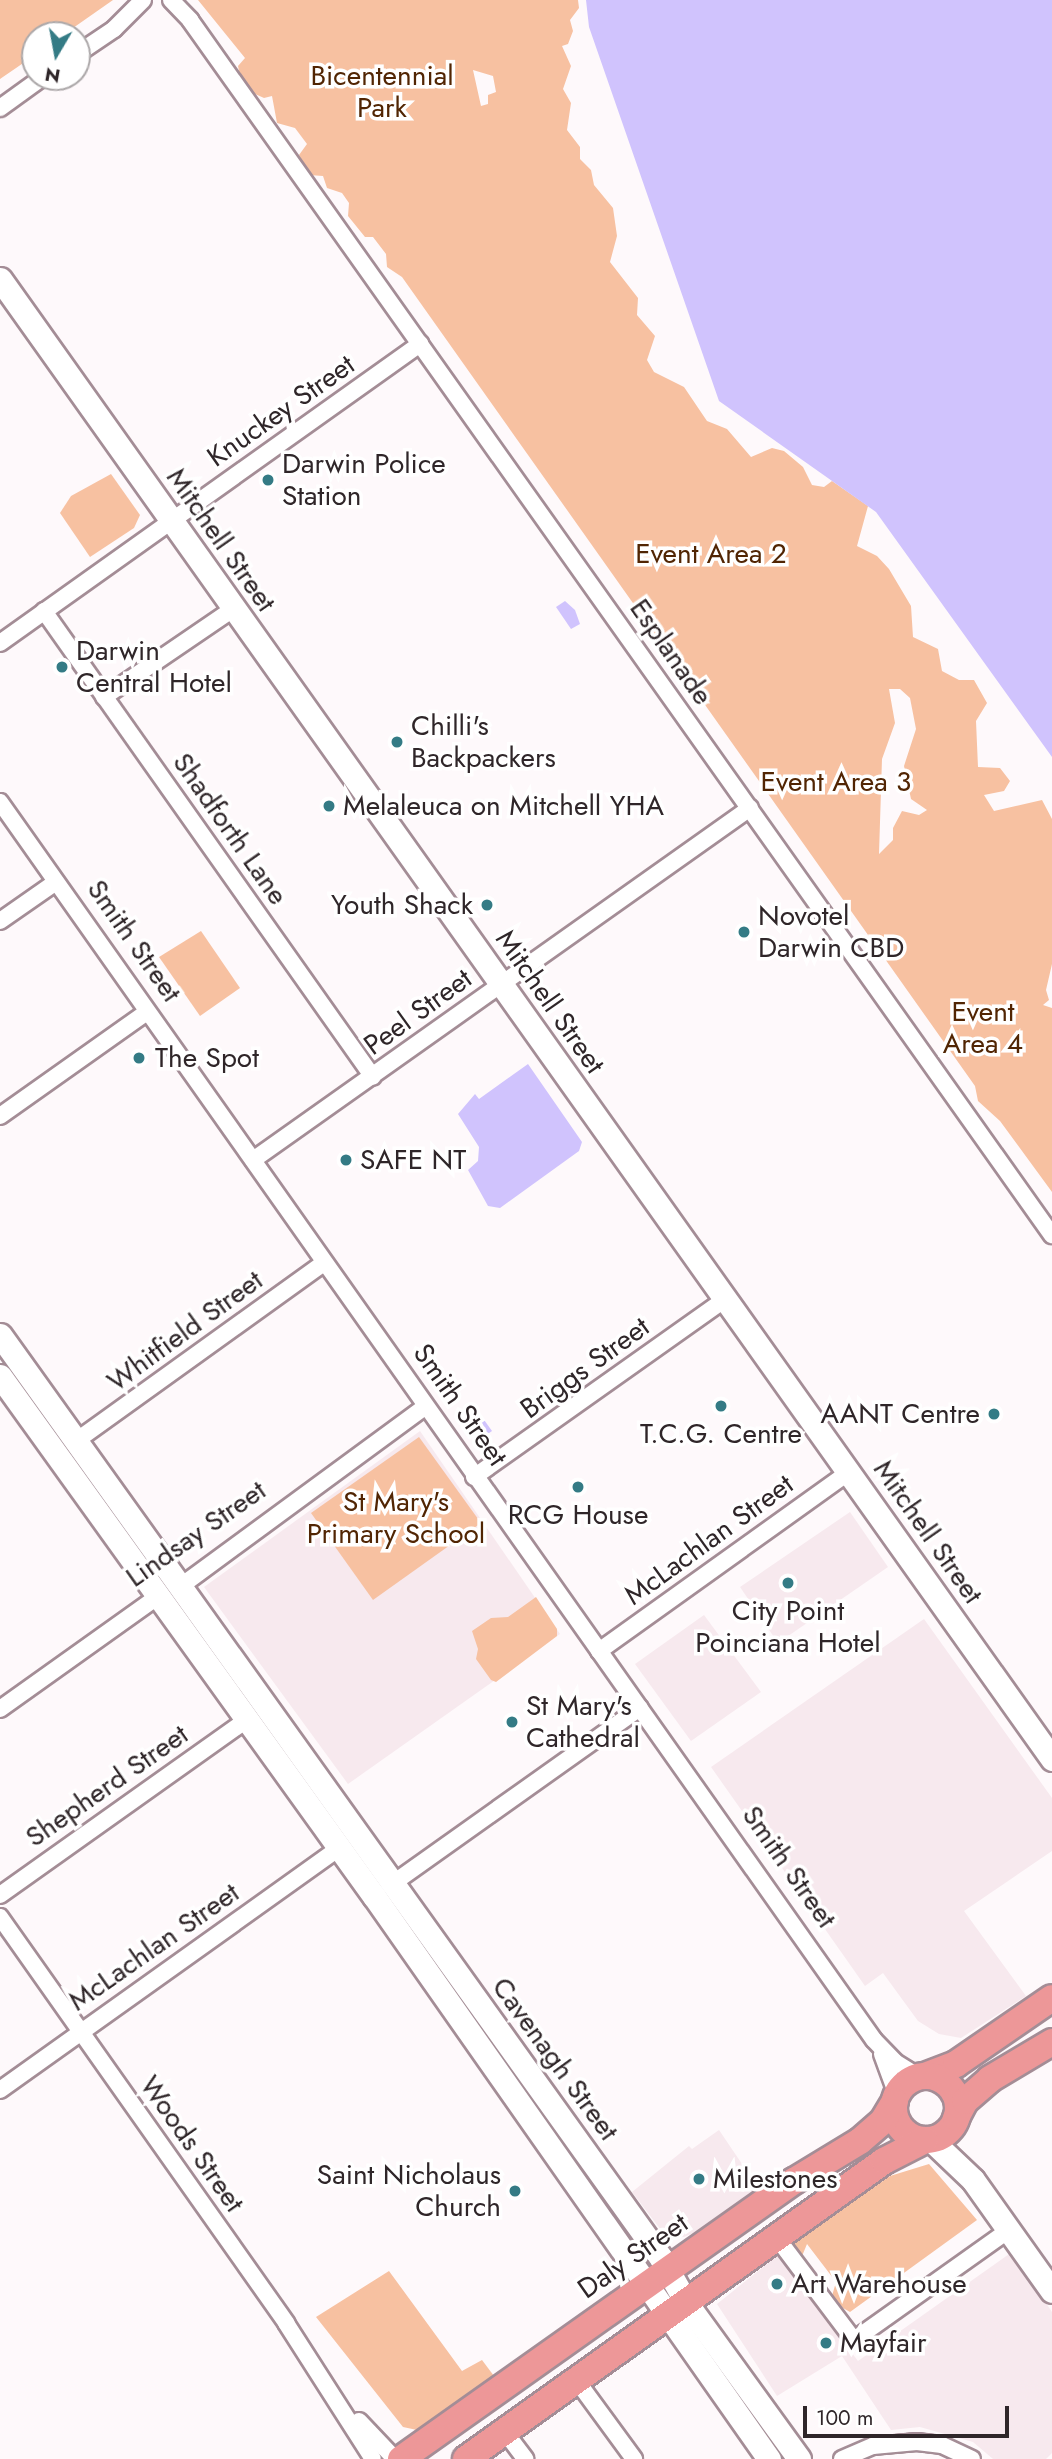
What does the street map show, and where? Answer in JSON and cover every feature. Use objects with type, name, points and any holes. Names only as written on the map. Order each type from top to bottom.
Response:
[{"type":"main road","points":[[927,2140],[900,2127],[896,2098],[922,2077],[956,2064],[1052,1998]]},
{"type":"main road","points":[[466,2459],[884,2161],[927,2140],[955,2121],[965,2101],[990,2079],[1052,2042]]},
{"type":"main road","points":[[922,2077],[950,2087],[957,2099],[955,2121]]},
{"type":"main road","name":"Daly Street","points":[[401,2459],[668,2269],[860,2141],[883,2121],[896,2098]]},
{"type":"main road","points":[[528,2371],[557,2369],[577,2381]]},
{"type":"main road","points":[[484,2402],[505,2432]]},
{"type":"street","points":[[91,45],[114,29],[143,0]]},
{"type":"street","name":"Esplanade","points":[[171,0],[190,20],[1052,1235]]},
{"type":"street","points":[[0,108],[24,91]]},
{"type":"street","name":"Mitchell Street","points":[[0,279],[170,522],[1052,1759]]},
{"type":"street","name":"Knuckey Street","points":[[0,643],[420,344]]},
{"type":"street","points":[[104,697],[233,609]]},
{"type":"street","name":"Shadforth Lane","points":[[44,611],[373,1077]]},
{"type":"street","name":"Smith Street","points":[[0,802],[874,2040],[895,2062],[922,2077]]},
{"type":"street","name":"Peel Street","points":[[253,1160],[750,808]]},
{"type":"street","points":[[0,921],[56,882]]},
{"type":"street","points":[[0,1116],[148,1012]]},
{"type":"street","name":"Whitfield Street","points":[[76,1441],[324,1263]]},
{"type":"street","name":"Briggs Street","points":[[474,1477],[725,1299]]},
{"type":"street","name":"Cavenagh Street","points":[[4,1356],[76,1441],[181,1586],[265,1705],[348,1842]]},
{"type":"street","name":"Cavenagh Street","points":[[4,1356],[58,1458],[244,1721],[348,1842],[590,2159],[668,2269],[677,2310]]},
{"type":"street","name":"Lindsay Street","points":[[0,1709],[157,1597],[181,1586],[425,1407]]},
{"type":"street","points":[[58,1458],[76,1441]]},
{"type":"street","name":"McLachlan Street","points":[[599,1651],[849,1472]]},
{"type":"street","points":[[244,1721],[265,1705]]},
{"type":"street","points":[[383,1890],[640,1708]]},
{"type":"street","name":"Shepherd Street","points":[[0,1895],[244,1721]]},
{"type":"street","name":"McLachlan Street","points":[[0,2090],[348,1842]]},
{"type":"street","name":"Cavenagh Street","points":[[383,1890],[569,2175],[645,2285],[677,2310]]},
{"type":"street","name":"Woods Street","points":[[0,1917],[340,2402],[373,2459]]},
{"type":"street","name":"Smith Street","points":[[874,2040],[896,2098]]},
{"type":"street","points":[[955,2121],[973,2180]]},
{"type":"street","points":[[927,2140],[973,2180],[1051,2288]]},
{"type":"street","points":[[569,2175],[590,2159]]},
{"type":"street","points":[[777,2238],[854,2340],[1009,2230]]},
{"type":"street","points":[[677,2310],[761,2406],[799,2459]]},
{"type":"street","points":[[677,2310],[741,2420],[769,2459]]},
{"type":"street","points":[[577,2381],[634,2459]]},
{"type":"street","name":"Woods Street","points":[[340,2402],[395,2459]]},
{"type":"street","points":[[741,2420],[761,2406]]},
{"type":"street","points":[[505,2432],[525,2459]]},
{"type":"street","points":[[842,2459],[873,2446],[917,2442],[942,2445],[972,2459]]},
{"type":"shaded area","points":[[586,0],[1052,0],[1052,757],[876,512],[719,401],[589,27]]},
{"type":"shaded area","points":[[565,601],[575,610],[580,624],[571,629],[556,607]]},
{"type":"shaded area","points":[[528,1064],[582,1142],[579,1151],[500,1208],[488,1206],[468,1170],[478,1161],[479,1147],[458,1114],[475,1094],[479,1099]]},
{"type":"shaded area","points":[[472,1403],[492,1431],[482,1438],[461,1413]]},
{"type":"shaded area","name":"St Mary's Primary School","points":[[420,1431],[560,1634],[348,1784],[204,1587]]},
{"type":"shaded area","points":[[850,1512],[888,1567],[778,1643],[740,1587]]},
{"type":"shaded area","points":[[704,1615],[761,1692],[691,1741],[635,1664]]},
{"type":"shaded area","points":[[924,1619],[1052,1798],[1052,1851],[964,1911],[1026,1996],[961,2038],[939,2034],[918,2021],[883,1973],[865,1986],[711,1767]]},
{"type":"shaded area","name":"Milestones","points":[[719,2130],[759,2189],[700,2230],[684,2237],[664,2234],[632,2192],[689,2146],[692,2149]]},
{"type":"shaded area","points":[[1012,2252],[1052,2312],[1052,2453],[1046,2459],[993,2459],[973,2442],[920,2427],[891,2430],[842,2356],[777,2396],[717,2304],[778,2255],[858,2361]]},
{"type":"green space","points":[[0,0],[113,0],[83,21],[21,21],[21,65],[0,79]]},
{"type":"green space","name":"Bicentennial Park","points":[[198,0],[578,0],[579,8],[570,20],[573,31],[568,44],[562,46],[571,66],[563,89],[571,103],[567,130],[580,147],[580,159],[591,170],[594,185],[613,208],[617,236],[610,262],[638,298],[637,315],[655,336],[647,360],[654,372],[684,387],[707,421],[727,429],[751,457],[772,448],[784,451],[803,467],[812,485],[824,487],[832,481],[868,506],[857,546],[877,556],[889,569],[911,606],[913,637],[938,649],[942,671],[959,680],[974,680],[987,703],[976,721],[978,767],[1000,768],[1010,781],[1004,791],[984,795],[994,811],[1042,800],[1052,819],[1052,964],[1046,990],[1049,1000],[1043,1005],[1052,1008],[1052,1192],[1000,1121],[978,1101],[975,1086],[402,277],[387,267],[386,254],[373,237],[365,237],[348,216],[349,203],[342,193],[327,188],[323,176],[309,175],[299,155],[307,144],[295,128],[277,123],[272,96],[264,98],[251,92],[240,76],[238,66],[245,58]],"holes":[[[473,70],[493,76],[496,92],[488,95],[488,104],[481,106]],[[889,689],[900,689],[910,698],[916,729],[904,766],[911,799],[927,810],[919,815],[902,811],[893,828],[893,840],[879,854],[882,759],[895,723]]]},
{"type":"green space","points":[[111,474],[140,515],[134,528],[90,557],[60,513],[71,496]]},
{"type":"green space","points":[[201,931],[240,988],[200,1016],[159,957]]},
{"type":"green space","name":"St Mary's Primary School","points":[[419,1437],[481,1523],[373,1600],[311,1513]]},
{"type":"green space","points":[[536,1597],[557,1629],[557,1636],[496,1682],[491,1680],[476,1659],[478,1649],[472,1631],[491,1618],[508,1617]]},
{"type":"green space","points":[[929,2164],[977,2220],[850,2312],[832,2296],[836,2282],[807,2244],[800,2261],[787,2248],[890,2176]]},
{"type":"green space","points":[[389,2271],[462,2371],[482,2360],[497,2380],[417,2430],[403,2427],[316,2317]]},
{"type":"place","name":"Darwin Police Station","points":[[268,480]]},
{"type":"place","name":"Darwin Central Hotel","points":[[62,667]]},
{"type":"place","name":"Chilli's Backpackers","points":[[397,742]]},
{"type":"place","name":"Melaleuca on Mitchell YHA","points":[[329,806]]},
{"type":"place","name":"Youth Shack","points":[[487,905]]},
{"type":"place","name":"Novotel Darwin CBD","points":[[744,932]]},
{"type":"place","name":"The Spot","points":[[139,1058]]},
{"type":"place","name":"SAFE NT","points":[[346,1160]]},
{"type":"place","name":"T.C.G. Centre","points":[[721,1406]]},
{"type":"place","name":"AANT Centre","points":[[994,1414]]},
{"type":"place","name":"RCG House","points":[[578,1487]]},
{"type":"place","name":"City Point Poinciana Hotel","points":[[788,1583]]},
{"type":"place","name":"St Mary's Cathedral","points":[[512,1722]]},
{"type":"place","name":"Milestones","points":[[699,2179]]},
{"type":"place","name":"Saint Nicholaus Church","points":[[515,2191]]},
{"type":"place","name":"Art Warehouse","points":[[777,2284]]},
{"type":"place","name":"Mayfair","points":[[826,2343]]},
{"type":"park label","name":"Event Area 2","points":[[711,554]]},
{"type":"park label","name":"Event Area 3","points":[[836,782]]},
{"type":"park label","name":"Event Area 4","points":[[983,1028]]}]
